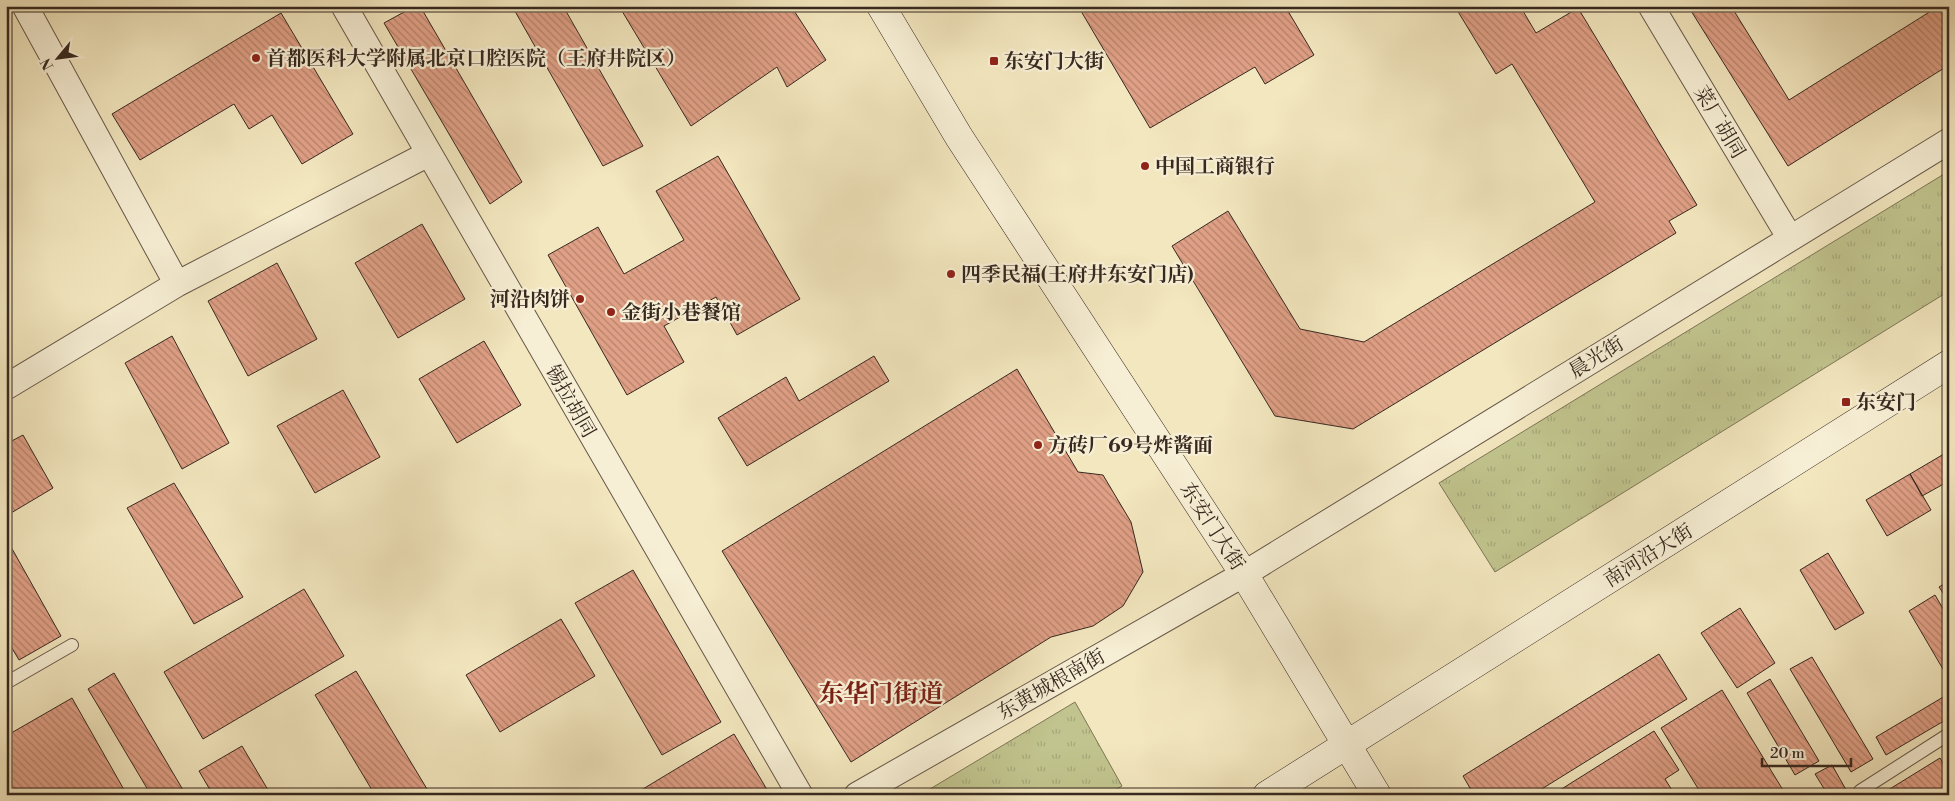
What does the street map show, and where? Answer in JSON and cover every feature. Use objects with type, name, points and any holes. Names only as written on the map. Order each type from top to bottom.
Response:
[{"type":"main road","name":"东安门大街","points":[[881,6],[959,137],[1244,574],[1377,795]]},
{"type":"main road","name":"南河沿大街","points":[[1267,795],[1949,364]]},
{"type":"street","points":[[26,6],[177,284]]},
{"type":"street","name":"锡拉胡同","points":[[344,6],[800,795]]},
{"type":"street","name":"菜厂胡同","points":[[1651,6],[1790,238]]},
{"type":"street","name":"晨光街","points":[[1244,574],[1949,141]]},
{"type":"street","points":[[6,387],[177,284],[428,154]]},
{"type":"street","name":"东黄城根南街","points":[[857,795],[1244,574]]},
{"type":"lane","points":[[6,683],[72,645]]},
{"type":"lane","points":[[1860,791],[1949,734]]},
{"type":"green space","points":[[1949,171],[1949,291],[1495,572],[1439,483]]},
{"type":"green space","points":[[1075,702],[1122,786],[1107,795],[920,795]]},
{"type":"building","points":[[415,6],[420,6],[522,182],[490,204],[384,23]]},
{"type":"building","points":[[512,6],[563,6],[643,146],[603,166]]},
{"type":"building","points":[[619,6],[791,6],[826,60],[787,87],[777,67],[691,126]]},
{"type":"building","points":[[1078,6],[1285,6],[1314,55],[1265,84],[1255,67],[1150,128]]},
{"type":"building","points":[[1464,6],[1520,6],[1536,33],[1578,8],[1697,205],[1669,221],[1676,233],[1353,429],[1275,416],[1172,246],[1228,211],[1300,329],[1364,342],[1595,202],[1512,64],[1496,74],[1457,10]]},
{"type":"building","points":[[1688,6],[1731,6],[1789,100],[1939,6],[1949,6],[1949,65],[1788,166]]},
{"type":"building","name":"首都医科大学附属北京口腔医院（王府井院区）","points":[[281,13],[353,134],[302,164],[272,115],[249,129],[234,104],[140,160],[112,114]]},
{"type":"building","points":[[718,156],[800,299],[737,335],[716,297],[664,326],[684,362],[627,395],[548,255],[598,227],[624,274],[684,240],[656,191]]},
{"type":"building","points":[[422,224],[465,299],[398,338],[355,263]]},
{"type":"building","points":[[277,263],[317,339],[248,376],[208,301]]},
{"type":"building","points":[[172,336],[229,443],[182,469],[125,363]]},
{"type":"building","points":[[484,341],[521,405],[457,443],[419,379]]},
{"type":"building","points":[[874,356],[889,381],[747,466],[718,418],[786,377],[799,401]]},
{"type":"building","points":[[1017,369],[1078,472],[1103,475],[1131,522],[1143,572],[1123,606],[1093,626],[1051,637],[851,762],[722,551]]},
{"type":"building","points":[[343,390],[380,457],[315,493],[277,426]]},
{"type":"building","points":[[23,435],[53,488],[6,516],[6,444]]},
{"type":"building","points":[[1949,451],[1949,481],[1922,496],[1910,474]]},
{"type":"building","points":[[1910,474],[1931,510],[1887,536],[1866,500]]},
{"type":"building","points":[[174,483],[243,597],[194,624],[127,508]]},
{"type":"building","points":[[6,538],[61,636],[19,660],[6,638]]},
{"type":"building","points":[[1828,553],[1864,613],[1835,630],[1800,570]]},
{"type":"building","points":[[633,570],[721,722],[662,755],[575,603]]},
{"type":"building","points":[[1949,581],[1949,602],[1939,587]]},
{"type":"building","points":[[304,589],[344,656],[203,739],[164,672]]},
{"type":"building","points":[[1935,595],[1949,619],[1949,675],[1947,676],[1909,611]]},
{"type":"building","points":[[1740,608],[1775,663],[1737,688],[1701,633]]},
{"type":"building","points":[[561,619],[595,676],[500,732],[466,675]]},
{"type":"building","points":[[1659,654],[1687,699],[1532,795],[1474,795],[1463,776]]},
{"type":"building","points":[[1812,657],[1873,759],[1851,772],[1790,669]]},
{"type":"building","points":[[356,671],[427,789],[417,795],[375,795],[315,695]]},
{"type":"building","points":[[114,673],[186,795],[151,795],[88,689]]},
{"type":"building","points":[[1770,679],[1819,761],[1795,775],[1747,693]]},
{"type":"building","points":[[1722,690],[1786,795],[1702,795],[1661,728]]},
{"type":"building","points":[[1945,696],[1949,702],[1949,718],[1886,755],[1876,737]]},
{"type":"building","points":[[72,698],[127,795],[6,795],[6,736]]},
{"type":"building","points":[[1654,731],[1679,770],[1665,779],[1675,795],[1552,795]]},
{"type":"building","points":[[734,734],[769,793],[766,795],[633,795]]},
{"type":"building","points":[[242,746],[271,795],[213,795],[199,771]]},
{"type":"building","points":[[1940,758],[1949,773],[1949,793],[1880,795]]},
{"type":"building","points":[[1832,765],[1849,795],[1828,795],[1815,774]]},
{"type":"place","name":"首都医科大学附属北京口腔医院（王府井院区）","points":[[256,58]]},
{"type":"place","name":"东安门大街","points":[[994,61]]},
{"type":"place","name":"中国工商银行","points":[[1145,166]]},
{"type":"place","name":"四季民福(王府井东安门店)","points":[[951,274]]},
{"type":"place","name":"河沿肉饼","points":[[580,299]]},
{"type":"place","name":"金街小巷餐馆","points":[[611,312]]},
{"type":"place","name":"东安门","points":[[1846,402]]},
{"type":"place","name":"方砖厂69号炸酱面","points":[[1038,445]]},
{"type":"district","name":"东华门街道","points":[[881,693]]}]
